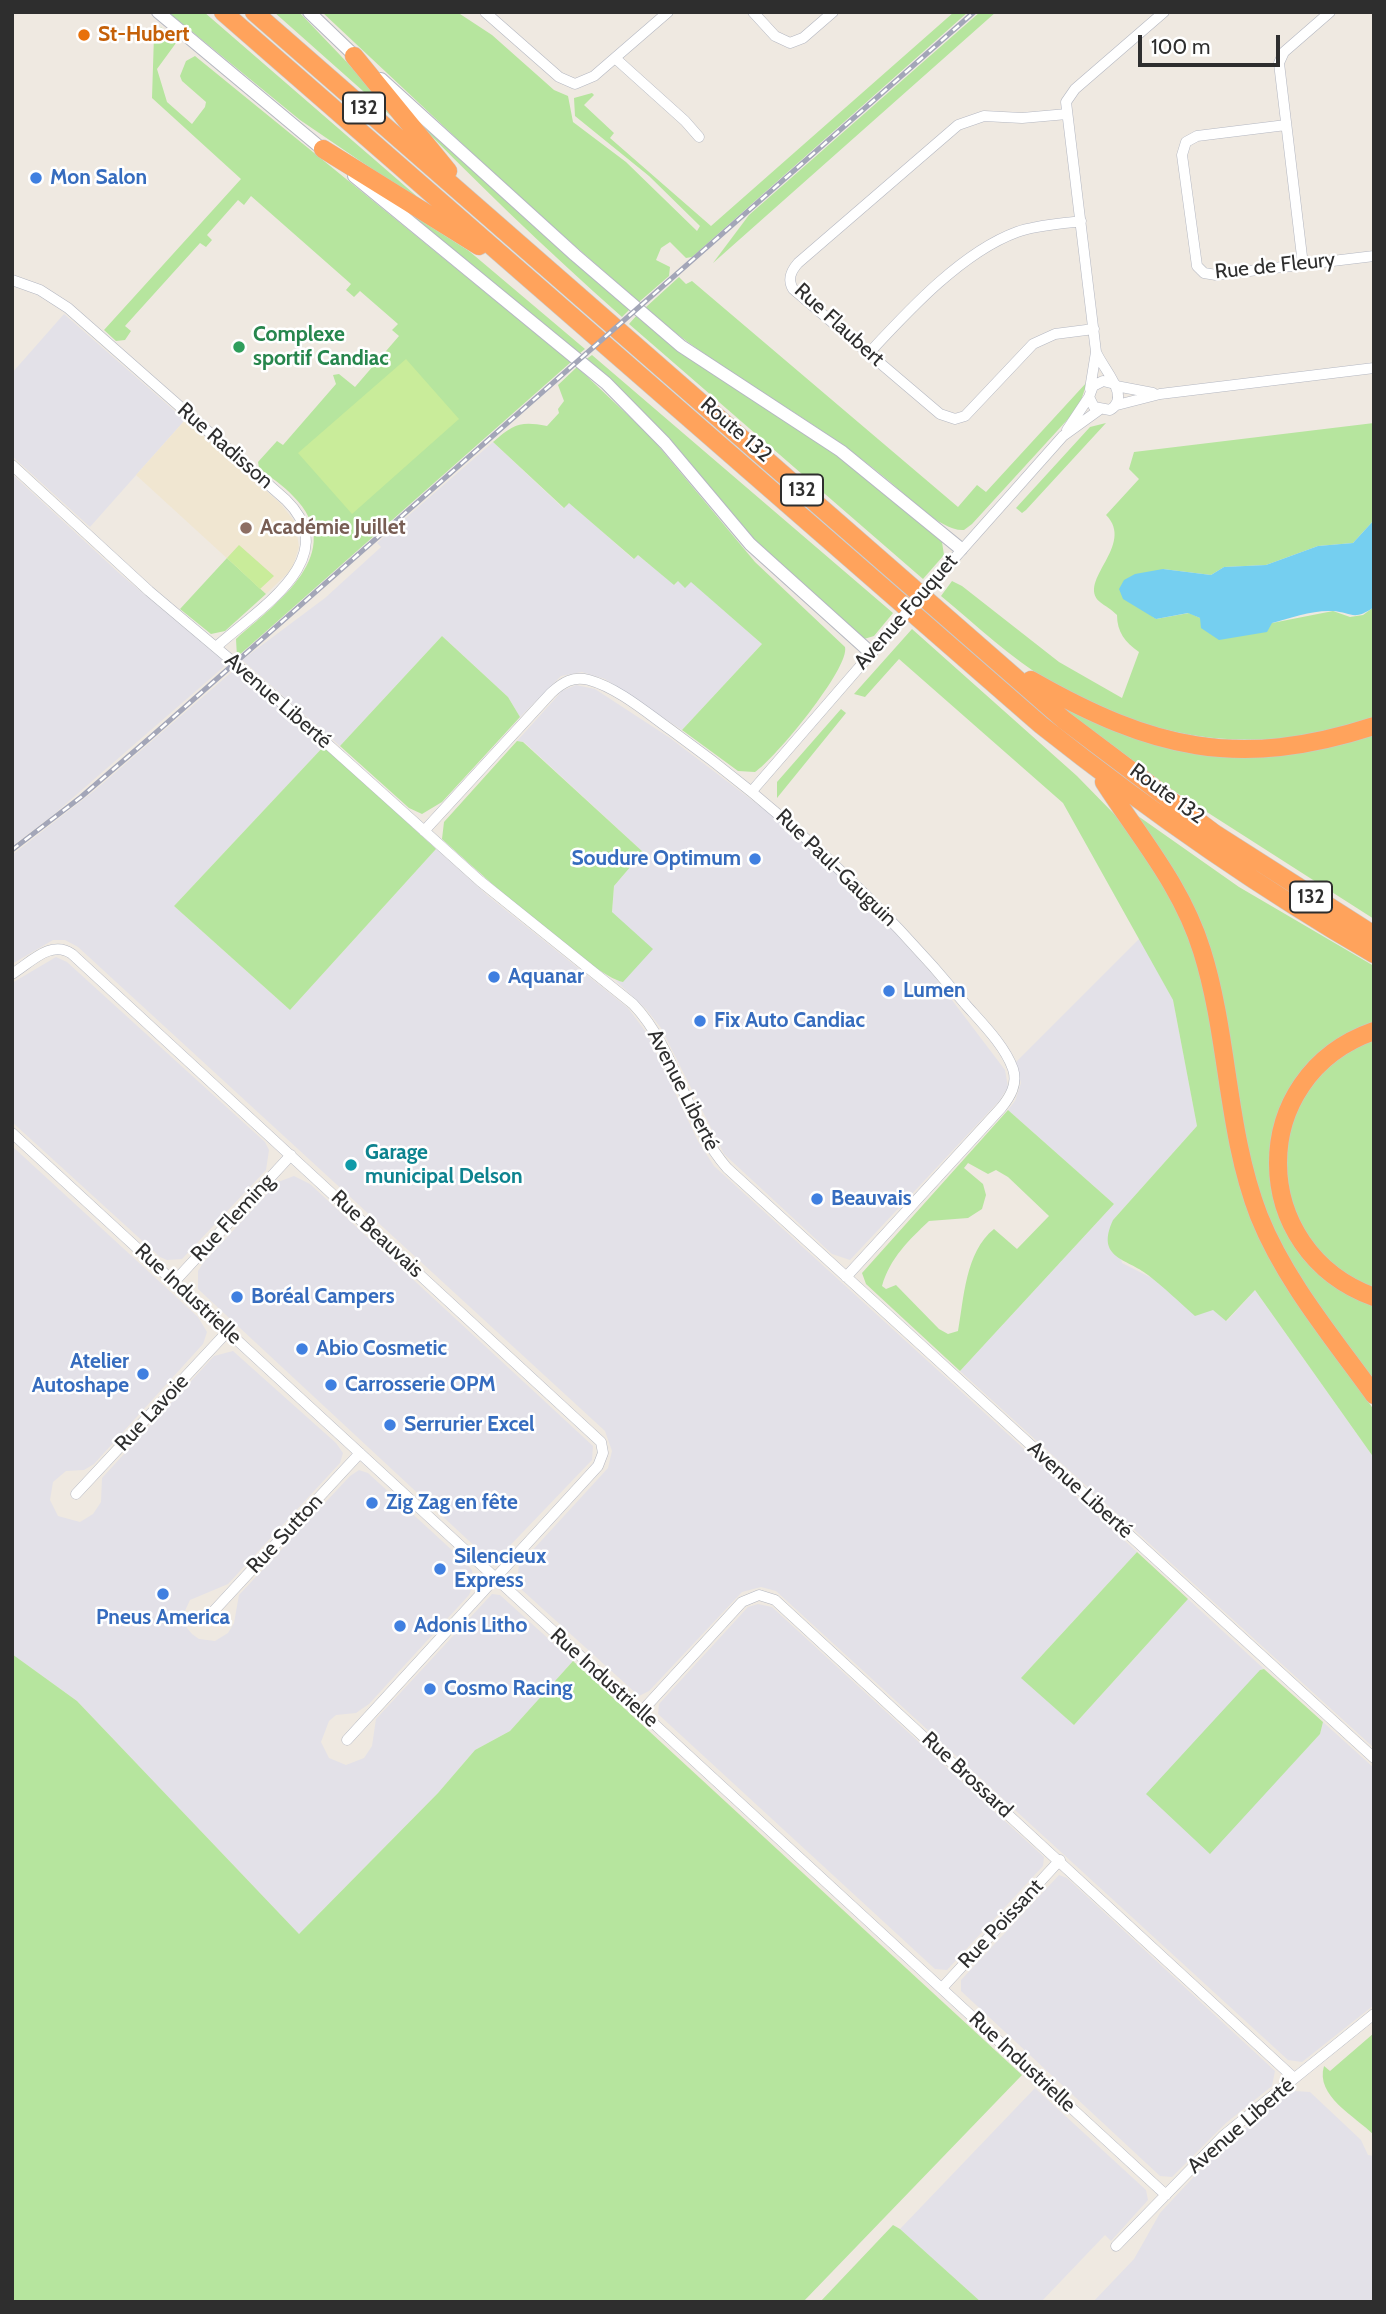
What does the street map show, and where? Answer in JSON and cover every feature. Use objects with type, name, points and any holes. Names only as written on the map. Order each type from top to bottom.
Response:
[{"type":"highway","name":"Route 132","points":[[223,12],[981,675],[1097,770],[1252,881],[1374,954]]},
{"type":"highway","name":"Route 132","points":[[254,12],[1064,720],[1179,808],[1282,879],[1374,935]]},
{"type":"highway","points":[[354,56],[474,204]]},
{"type":"highway","points":[[323,149],[439,224],[510,264]]},
{"type":"highway","points":[[1000,663],[1099,718],[1143,734],[1184,744],[1240,749],[1283,747],[1320,741],[1374,726]]},
{"type":"highway","points":[[1097,770],[1165,869],[1194,928],[1210,979],[1244,1164],[1266,1233],[1290,1275],[1374,1395]]},
{"type":"highway","points":[[1374,1031],[1336,1050],[1308,1078],[1284,1121],[1277,1162],[1283,1204],[1303,1244],[1333,1276],[1374,1297]]},
{"type":"street","points":[[158,12],[606,383],[656,433],[750,544],[871,653]]},
{"type":"street","points":[[309,12],[354,56],[681,346],[841,451],[961,549]]},
{"type":"street","points":[[485,12],[499,16],[570,82],[589,80],[668,12]]},
{"type":"street","points":[[753,12],[775,36],[794,43],[833,12]]},
{"type":"street","points":[[1067,114],[1066,102],[1074,89],[1164,12]]},
{"type":"street","points":[[1303,265],[1280,59],[1330,12]]},
{"type":"street","points":[[615,58],[685,121],[698,138]]},
{"type":"street","name":"Avenue Fouquet","points":[[752,791],[961,549],[1063,436],[1090,393],[1096,352],[1067,114]]},
{"type":"street","name":"Rue Flaubert","points":[[1067,114],[1022,118],[984,116],[958,125],[794,267],[790,275],[793,289],[940,414],[955,419],[969,412],[1033,344],[1055,334],[1094,329]]},
{"type":"street","name":"Rue de Fleury","points":[[1286,125],[1197,136],[1186,142],[1182,155],[1195,262],[1200,270],[1216,275],[1374,256]]},
{"type":"street","points":[[869,353],[955,269],[983,248],[1022,230],[1080,221]]},
{"type":"street","name":"Rue Radisson","points":[[12,280],[40,290],[68,308],[299,514],[306,545],[298,572],[216,648]]},
{"type":"street","name":"Avenue Fouquet","points":[[1096,352],[1115,385]]},
{"type":"street","points":[[1160,394],[1101,381],[1090,393],[1092,405],[1099,410],[1108,411],[1116,405],[1160,394],[1374,368]]},
{"type":"street","points":[[1115,385],[1120,395],[1116,405]]},
{"type":"street","name":"Avenue Fouquet","points":[[1063,436],[1099,410]]},
{"type":"street","name":"Avenue Liberté","points":[[12,465],[149,591],[496,895],[640,1012],[651,1027],[701,1131],[718,1158],[1374,1758]]},
{"type":"street","name":"Rue Paul-Gauguin","points":[[424,831],[551,692],[573,679],[593,681],[612,691],[752,791],[817,846],[909,939],[1007,1058],[1014,1075],[1012,1093],[846,1277]]},
{"type":"street","name":"Rue Beauvais","points":[[12,974],[51,949],[67,950],[601,1442],[603,1453],[598,1466],[495,1578]]},
{"type":"street","name":"Rue Industrielle","points":[[12,1133],[1166,2195]]},
{"type":"street","name":"Rue Fleming","points":[[175,1282],[291,1155]]},
{"type":"street","name":"Rue Lavoie","points":[[76,1494],[228,1331]]},
{"type":"street","name":"Rue Sutton","points":[[211,1615],[360,1453]]},
{"type":"street","points":[[346,1740],[495,1578]]},
{"type":"street","name":"Rue Brossard","points":[[641,1712],[742,1602],[753,1596],[770,1597],[1060,1860],[1294,2078]]},
{"type":"street","name":"Rue Poissant","points":[[942,1988],[1060,1860]]},
{"type":"street","name":"Avenue Liberté","points":[[1116,2246],[1223,2136],[1374,2014]]},
{"type":"shaded area","points":[[64,314],[185,420],[90,527],[12,456],[12,373]]},
{"type":"shaded area","name":"Académie Juillet","points":[[185,420],[280,503],[295,522],[299,547],[292,569],[266,594],[136,475]]},
{"type":"shaded area","points":[[493,442],[563,508],[569,502],[633,559],[638,555],[675,585],[678,581],[691,581],[762,644],[682,730],[605,679],[582,672],[561,676],[520,717],[508,697],[442,636],[340,746],[242,660],[325,598],[381,547],[377,543]]},
{"type":"shaded area","points":[[12,474],[119,573],[227,664],[53,815],[12,846]]},
{"type":"shaded area","points":[[234,670],[324,746],[174,906],[290,1010],[436,849],[488,896],[628,1008],[646,1032],[698,1141],[714,1166],[1137,1552],[1022,1677],[1074,1725],[1188,1599],[1264,1669],[1260,1670],[1278,1779],[1320,1734],[1323,1722],[1374,1768],[1374,2005],[1302,2062],[1288,2060],[776,1591],[761,1587],[742,1592],[649,1691],[639,1696],[522,1590],[517,1581],[519,1565],[608,1468],[612,1451],[605,1431],[78,947],[65,940],[53,940],[12,964],[12,855],[94,791]]},
{"type":"shaded area","points":[[576,685],[595,689],[670,738],[769,813],[822,859],[877,913],[933,975],[1005,1070],[1008,1087],[999,1101],[850,1260],[832,1254],[724,1154],[661,1028],[646,1009],[615,980],[623,982],[612,912],[614,886],[643,852],[524,742],[517,741],[562,691]]},
{"type":"shaded area","points":[[1140,938],[1173,1000],[1197,1126],[1113,1220],[1122,1263],[1213,1309],[1227,1321],[1255,1290],[1374,1458],[1374,1748],[960,1371],[1114,1204],[1008,1110],[1015,1101],[1021,1083],[1016,1062]]},
{"type":"shaded area","points":[[56,957],[67,962],[265,1142],[269,1150],[266,1170],[182,1259],[167,1260],[160,1257],[12,1122],[12,983]]},
{"type":"shaded area","points":[[12,1146],[198,1317],[207,1332],[203,1344],[94,1464],[84,1470],[66,1471],[53,1482],[50,1500],[58,1516],[80,1522],[93,1514],[101,1502],[102,1478],[214,1356],[233,1351],[336,1443],[343,1453],[340,1463],[228,1584],[190,1600],[184,1613],[187,1628],[192,1634],[199,1639],[215,1641],[228,1633],[234,1623],[239,1595],[350,1476],[359,1470],[368,1473],[466,1563],[472,1570],[474,1583],[469,1595],[369,1704],[356,1713],[336,1715],[329,1721],[321,1742],[329,1758],[346,1765],[364,1758],[372,1746],[376,1719],[492,1594],[500,1595],[573,1661],[510,1731],[475,1750],[438,1793],[299,1934],[77,1701],[12,1654]]},
{"type":"shaded area","points":[[294,1176],[310,1184],[593,1446],[592,1460],[499,1557],[482,1553],[198,1289],[198,1271],[203,1263],[278,1182]]},
{"type":"shaded area","points":[[758,1604],[772,1607],[1044,1857],[1043,1866],[947,1970],[935,1969],[658,1714],[659,1704],[748,1607]]},
{"type":"shaded area","points":[[1059,1875],[1067,1878],[1275,2071],[1272,2086],[1226,2123],[1172,2177],[1160,2176],[961,1991],[961,1980]]},
{"type":"shaded area","points":[[1035,2088],[1146,2190],[1148,2200],[1111,2241],[1105,2235],[1041,2302],[981,2302],[900,2229]]},
{"type":"shaded area","points":[[1295,2091],[1310,2092],[1361,2140],[1368,2155],[1374,2156],[1374,2302],[1093,2302],[1134,2259],[1160,2213],[1215,2154],[1275,2103]]},
{"type":"green space","points":[[168,12],[204,12],[435,212],[300,120]]},
{"type":"green space","points":[[274,12],[299,12],[402,120],[399,123]]},
{"type":"green space","points":[[322,12],[457,12],[492,35],[554,90],[568,96],[573,122],[626,162],[697,231],[700,226],[649,176],[575,116],[574,98],[592,93],[594,95],[584,105],[614,133],[610,138],[711,226],[954,12],[968,12],[692,257],[686,258],[670,242],[661,248],[656,260],[670,267],[669,276],[639,302],[518,196]]},
{"type":"green space","points":[[980,12],[996,12],[713,263],[749,215]]},
{"type":"green space","points":[[161,27],[176,43],[157,69],[167,102],[192,124],[206,102],[182,81],[180,76],[186,61],[195,56],[571,362],[237,657],[236,639],[287,593],[301,575],[311,557],[314,537],[309,517],[293,496],[259,468],[258,462],[277,441],[283,445],[336,384],[333,375],[339,374],[355,387],[399,336],[392,330],[398,324],[360,291],[354,297],[346,290],[351,284],[251,196],[244,205],[238,200],[207,235],[212,240],[206,247],[200,243],[125,326],[131,331],[125,340],[116,341],[104,330],[241,179],[152,98],[154,35]]},
{"type":"green space","points":[[399,103],[630,309],[622,317],[508,212]]},
{"type":"green space","points":[[389,200],[469,251],[585,349],[579,354]]},
{"type":"green space","points":[[679,277],[686,284],[692,281],[958,507],[977,485],[986,492],[1087,382],[1079,407],[972,524],[964,530],[955,529],[925,512],[860,458],[704,354],[645,308]]},
{"type":"green space","points":[[637,315],[847,461],[942,542],[944,555],[923,579],[629,324]]},
{"type":"green space","points":[[592,355],[893,613],[874,636],[864,639],[748,536],[585,360]]},
{"type":"green space","points":[[406,359],[459,419],[352,514],[298,453]]},
{"type":"green space","points":[[577,367],[651,437],[755,562],[845,647],[836,674],[824,693],[793,733],[755,772],[738,771],[682,730],[762,644],[691,582],[685,588],[678,581],[674,585],[638,555],[634,559],[569,503],[564,508],[493,442],[518,425],[547,426],[559,413],[558,409],[564,401],[558,385]]},
{"type":"green space","points":[[1106,423],[1026,510],[1022,513],[1016,508],[1090,427]]},
{"type":"green space","points":[[1374,423],[1374,520],[1353,543],[1318,546],[1266,565],[1224,567],[1211,575],[1163,569],[1145,611],[1156,619],[1189,613],[1200,618],[1272,623],[1333,611],[1350,617],[1363,615],[1374,607],[1374,717],[1332,730],[1249,740],[1208,737],[1128,719],[1089,702],[1036,673],[941,596],[952,581],[962,586],[1059,662],[1122,698],[1139,652],[1123,636],[1118,627],[1117,615],[1100,602],[1095,593],[1095,584],[1114,538],[1113,526],[1106,515],[1139,479],[1129,469],[1134,452]]},
{"type":"green space","points":[[239,545],[274,576],[260,589],[227,558]]},
{"type":"green space","points":[[227,558],[266,594],[225,631],[211,634],[180,609]]},
{"type":"green space","points":[[912,629],[1077,776],[1119,819],[1158,873],[1188,930],[1203,985],[1229,1122],[1292,1293],[1374,1410],[1374,1458],[1255,1290],[1226,1321],[1213,1310],[1195,1316],[1148,1275],[1116,1256],[1111,1250],[1108,1233],[1113,1220],[1197,1126],[1173,1000],[1063,803],[899,659],[865,697],[854,694]]},
{"type":"green space","points":[[442,636],[508,697],[520,717],[442,802],[422,814],[409,808],[340,746]]},
{"type":"green space","points":[[1068,707],[1180,750],[1374,732],[1374,919],[1174,791],[1066,711]]},
{"type":"green space","points":[[841,709],[846,713],[777,798],[777,782]]},
{"type":"green space","points":[[517,741],[523,742],[643,852],[614,886],[612,912],[653,949],[623,982],[608,975],[561,941],[442,839],[444,822]]},
{"type":"green space","points":[[324,746],[436,849],[290,1010],[174,906]]},
{"type":"green space","points":[[1138,816],[1239,887],[1374,966],[1374,1024],[1330,1047],[1288,1096],[1279,1213],[1288,1233],[1312,1266],[1342,1290],[1374,1304],[1374,1385],[1290,1267],[1255,1185],[1217,988],[1135,819]]},
{"type":"green space","points":[[1374,1039],[1374,1290],[1336,1270],[1311,1242],[1297,1216],[1288,1188],[1286,1159],[1290,1130],[1300,1103],[1317,1078],[1340,1056]]},
{"type":"green space","points":[[1008,1110],[1114,1204],[960,1371],[866,1284],[862,1273]],"holes":[[[968,1163],[988,1174],[996,1170],[1008,1177],[1049,1216],[1017,1249],[994,1229],[984,1239],[967,1277],[958,1331],[948,1334],[939,1329],[896,1285],[886,1289],[882,1286],[895,1258],[929,1221],[968,1218],[982,1209],[986,1195],[983,1184],[964,1168]]]},
{"type":"green space","points":[[1137,1552],[1188,1599],[1074,1725],[1021,1678]]},
{"type":"green space","points":[[12,1654],[77,1701],[299,1934],[438,1793],[475,1750],[510,1731],[573,1661],[1022,2075],[803,2302],[12,2302]]},
{"type":"green space","points":[[1264,1669],[1323,1722],[1320,1734],[1210,1854],[1146,1794],[1260,1670]]},
{"type":"green space","points":[[1374,2033],[1374,2135],[1338,2105],[1325,2087],[1323,2077],[1324,2066],[1330,2071]]},
{"type":"green space","points":[[893,2225],[900,2229],[981,2302],[820,2302]]},
{"type":"water","points":[[1374,520],[1374,607],[1361,614],[1332,611],[1309,613],[1272,623],[1267,632],[1219,640],[1201,628],[1200,618],[1188,613],[1156,619],[1123,599],[1119,589],[1124,580],[1135,574],[1163,569],[1211,575],[1224,567],[1266,565],[1318,546],[1353,543]]},
{"type":"railway","points":[[12,850],[81,797],[152,736],[974,12]]},
{"type":"place","name":"St-Hubert","points":[[84,35]]},
{"type":"place","name":"Mon Salon","points":[[36,178]]},
{"type":"place","name":"Complexe sportif Candiac","points":[[239,347]]},
{"type":"place","name":"Académie Juillet","points":[[246,528]]},
{"type":"place","name":"Soudure Optimum","points":[[755,859]]},
{"type":"place","name":"Aquanar","points":[[494,977]]},
{"type":"place","name":"Lumen","points":[[889,991]]},
{"type":"place","name":"Fix Auto Candiac","points":[[700,1021]]},
{"type":"place","name":"Garage municipal Delson","points":[[351,1165]]},
{"type":"place","name":"Beauvais","points":[[817,1199]]},
{"type":"place","name":"Boréal Campers","points":[[237,1297]]},
{"type":"place","name":"Abio Cosmetic","points":[[302,1349]]},
{"type":"place","name":"Atelier Autoshape","points":[[143,1374]]},
{"type":"place","name":"Carrosserie OPM","points":[[331,1385]]},
{"type":"place","name":"Serrurier Excel","points":[[390,1425]]},
{"type":"place","name":"Zig Zag en fête","points":[[372,1503]]},
{"type":"place","name":"Silencieux Express","points":[[440,1569]]},
{"type":"place","name":"Pneus America","points":[[163,1594]]},
{"type":"place","name":"Adonis Litho","points":[[400,1626]]},
{"type":"place","name":"Cosmo Racing","points":[[430,1689]]}]
